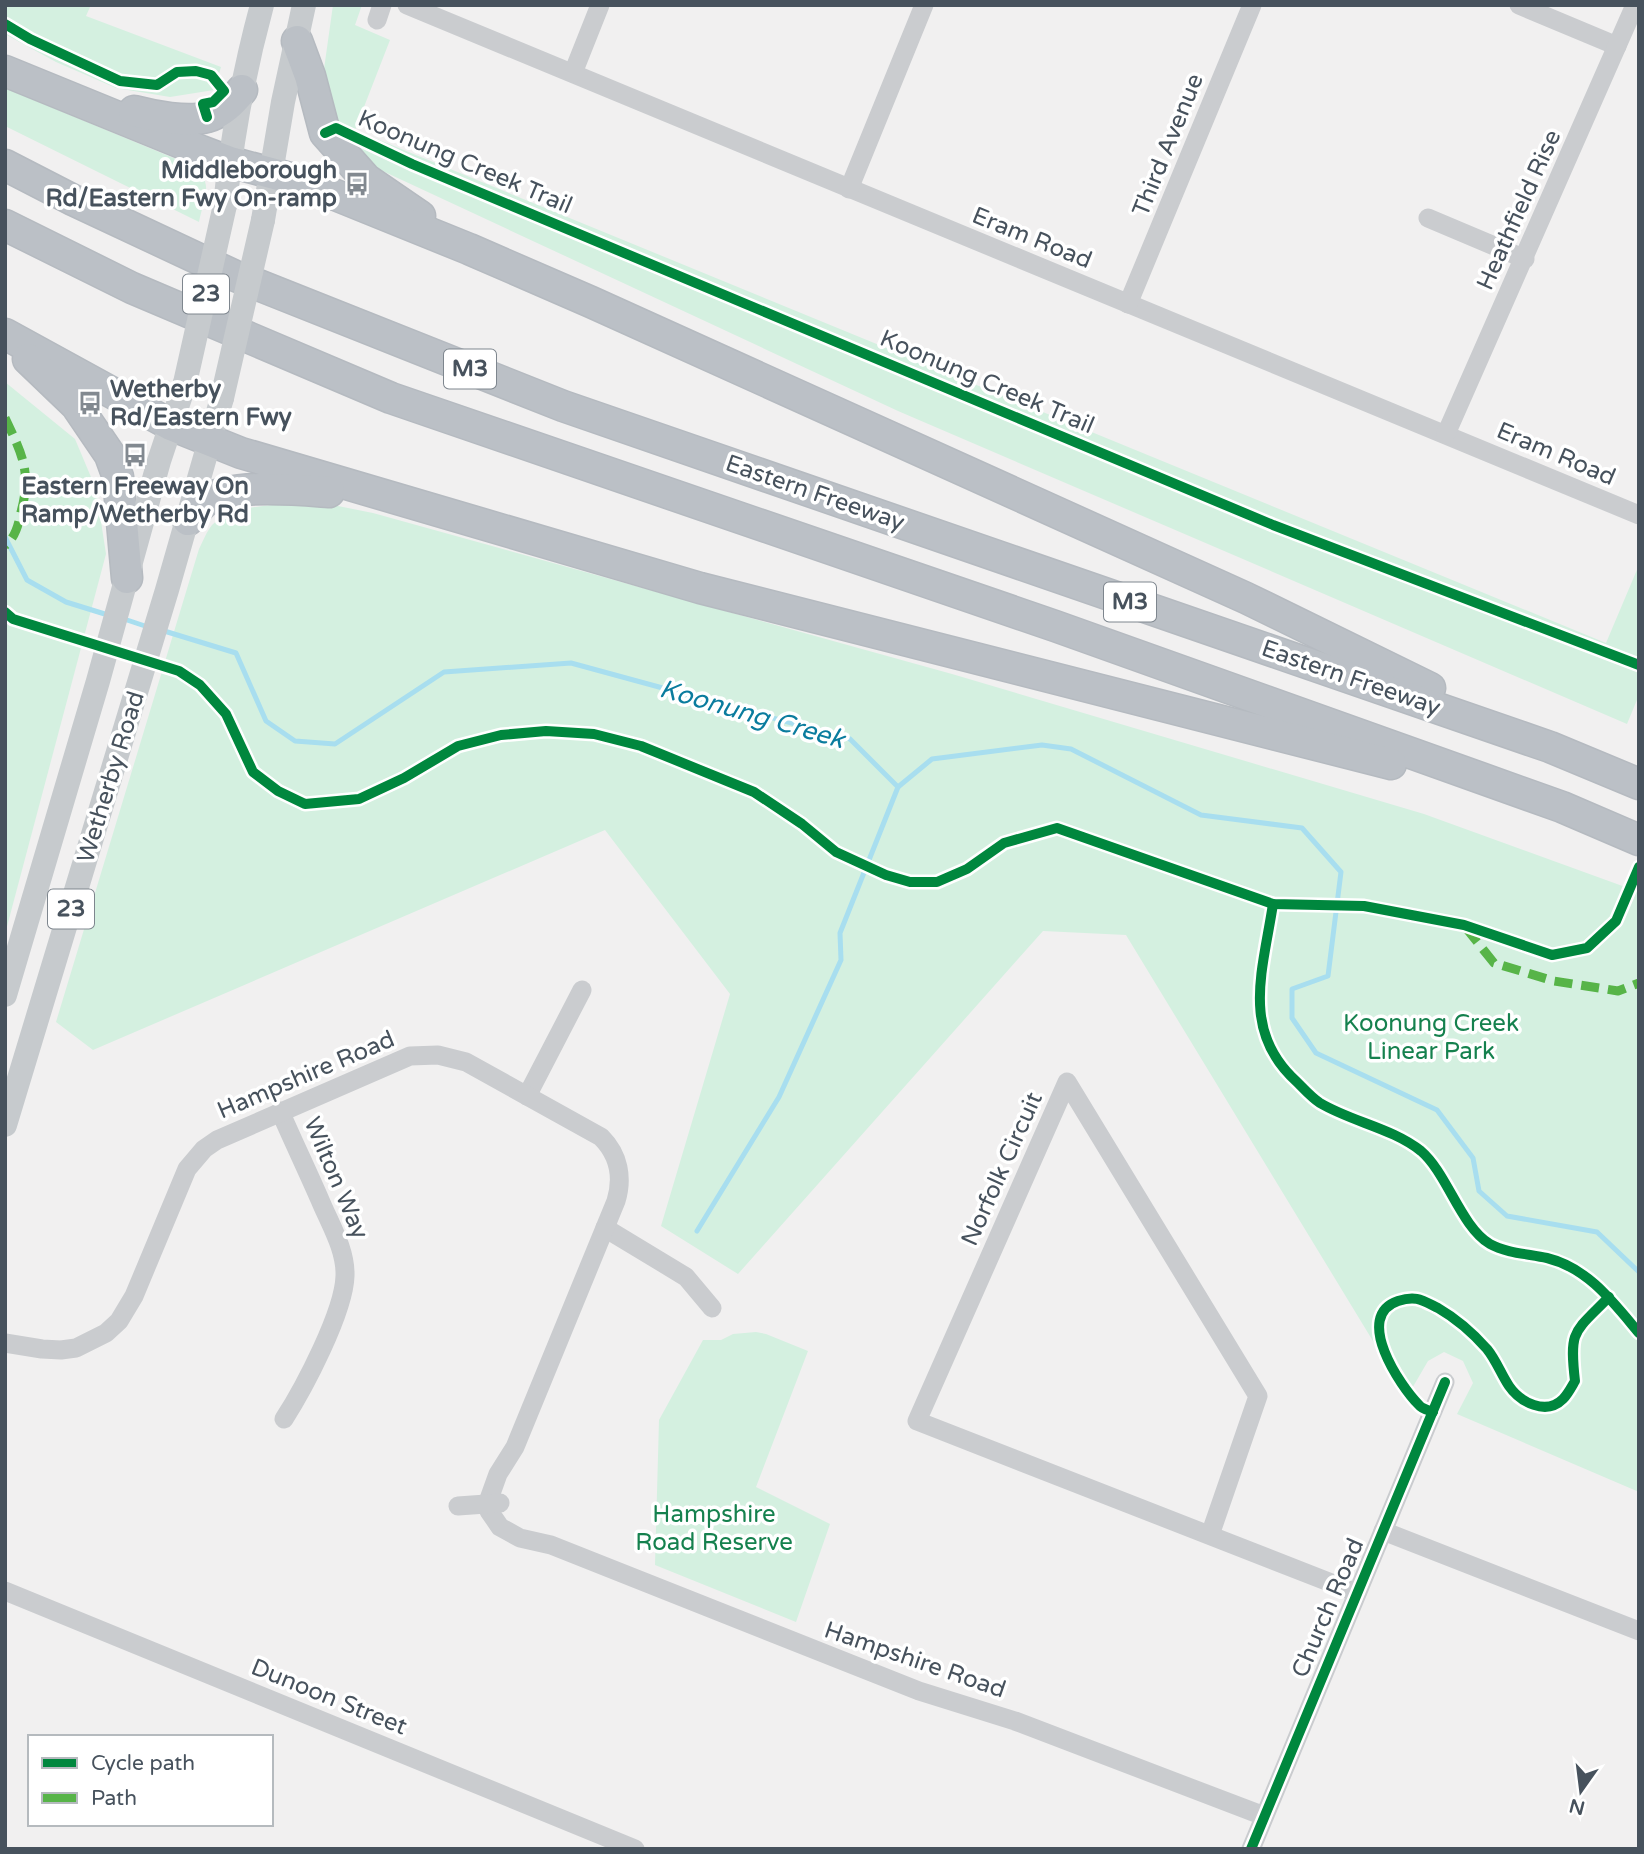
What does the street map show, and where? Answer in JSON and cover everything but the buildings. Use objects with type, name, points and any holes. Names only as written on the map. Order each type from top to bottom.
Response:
[{"type":"highway","points":[[297,41],[310,76],[325,133],[366,179],[469,249]]},
{"type":"highway","points":[[18,76],[152,116],[207,117],[229,105],[242,90]]},
{"type":"highway","points":[[18,76],[230,162],[301,181],[469,249],[1246,598],[1550,747]]},
{"type":"highway","name":"Eastern Freeway","points":[[5,165],[233,275],[562,406],[1550,747],[1639,783]]},
{"type":"highway","name":"Eastern Freeway","points":[[5,225],[132,288],[391,398],[1055,626],[1562,807],[1639,840]]},
{"type":"highway","points":[[5,336],[171,425],[241,453],[700,588],[1562,807]]},
{"type":"highway","points":[[5,336],[76,405],[110,455],[118,477],[127,578]]},
{"type":"highway","points":[[188,520],[208,499],[228,492],[287,489],[336,493],[433,510]]},
{"type":"main road","name":"23","points":[[127,578],[185,383],[225,205],[242,90],[262,5]]},
{"type":"main road","name":"23","points":[[188,520],[222,398],[263,220],[302,7]]},
{"type":"main road","name":"Wetherby Road","points":[[5,1125],[188,520]]},
{"type":"main road","name":"Wetherby Road","points":[[5,995],[127,578]]},
{"type":"street","name":"Eram Road","points":[[407,5],[1639,515]]},
{"type":"street","points":[[573,73],[600,5]]},
{"type":"street","points":[[849,189],[924,5]]},
{"type":"street","name":"Third Avenue","points":[[1128,304],[1252,5]]},
{"type":"street","points":[[1519,5],[1617,46]]},
{"type":"street","name":"Heathfield Rise","points":[[1446,434],[1635,5]]},
{"type":"street","points":[[1428,218],[1525,259]]},
{"type":"street","points":[[527,1096],[582,990]]},
{"type":"street","name":"Hampshire Road","points":[[5,1343],[61,1350],[84,1345],[106,1333],[128,1309],[180,1183],[195,1157],[225,1136],[396,1060],[420,1054],[447,1056],[466,1062],[592,1131],[611,1149],[620,1184],[617,1201],[515,1447],[495,1504],[509,1520],[551,1545],[919,1691],[1016,1721],[1264,1816]]},
{"type":"street","name":"Norfolk Circuit","points":[[1210,1535],[1258,1396],[1068,1082],[918,1421],[1210,1535],[1357,1592]]},
{"type":"street","name":"Wilton Way","points":[[280,1111],[339,1244],[345,1275],[334,1319],[307,1380],[284,1419]]},
{"type":"street","points":[[605,1228],[686,1277],[712,1308]]},
{"type":"street","name":"Church Road","points":[[1251,1849],[1445,1382]]},
{"type":"street","points":[[458,1506],[495,1504]]},
{"type":"street","points":[[1383,1531],[1639,1631]]},
{"type":"street","name":"Dunoon Street","points":[[5,1591],[635,1849]]},
{"type":"green space","points":[[5,5],[86,5],[90,7],[86,16],[221,67],[214,90],[170,97],[116,88],[56,62],[5,34]]},
{"type":"green space","points":[[333,5],[362,5],[355,25],[390,40],[355,130],[1606,643],[1639,565],[1639,695],[1627,724],[898,411],[374,167],[345,137],[332,105],[324,69]]},
{"type":"green space","points":[[5,88],[193,166],[206,185],[199,222],[5,126]]},
{"type":"green space","points":[[5,382],[75,439],[96,489],[106,554],[5,934]]},
{"type":"green space","name":"Koonung Creek Linear Park","points":[[323,503],[373,513],[952,674],[1424,814],[1639,892],[1639,1492],[1457,1414],[1473,1383],[1463,1361],[1444,1352],[1428,1361],[1407,1397],[1126,935],[1043,931],[738,1274],[661,1226],[730,994],[605,830],[93,1050],[56,1022],[199,549],[212,525],[235,512],[264,506]]},
{"type":"green space","name":"Hampshire Road Reserve","points":[[756,1332],[808,1351],[756,1487],[830,1524],[796,1622],[655,1565],[659,1420],[703,1340],[721,1340],[733,1334]]},
{"type":"waterway","name":"Koonung Creek","points":[[5,537],[27,580],[66,602],[108,615]]},
{"type":"waterway","name":"Koonung Creek","points":[[121,618],[148,627]]},
{"type":"waterway","name":"Koonung Creek","points":[[161,630],[236,653],[266,721],[295,741],[335,744],[444,672],[571,663],[850,739],[898,787],[932,759],[1042,745],[1071,749],[1201,815],[1302,828],[1341,872],[1328,976],[1292,989],[1292,1018],[1316,1053],[1437,1110],[1473,1158],[1479,1191],[1507,1216],[1597,1232],[1639,1272]]},
{"type":"waterway","points":[[697,1231],[779,1097],[841,960],[840,933],[898,787]]},
{"type":"marked path","points":[[5,418],[20,453],[26,486],[18,526],[5,546]]},
{"type":"marked path","points":[[1466,928],[1494,963],[1554,981],[1618,991],[1639,983]]},
{"type":"cycle path","points":[[5,24],[30,39],[120,81],[157,85],[177,72],[196,71],[211,75],[224,91],[213,102],[203,104],[207,117]]},
{"type":"cycle path","name":"Koonung Creek Trail","points":[[325,133],[336,128],[412,164],[1273,525],[1639,665]]},
{"type":"cycle path","points":[[5,612],[13,619],[179,671],[200,685],[226,714],[253,772],[278,791],[305,804],[359,799],[404,778],[458,746],[501,735],[546,731],[594,734],[641,746],[754,792],[802,824],[836,852],[886,875],[910,882],[937,882],[967,869],[1004,843],[1057,828],[1273,904],[1364,906],[1464,925],[1552,955],[1587,948],[1616,921],[1639,867]]},
{"type":"cycle path","points":[[1273,904],[1261,976],[1260,999],[1268,1042],[1279,1062],[1320,1103],[1397,1136],[1421,1151],[1439,1172],[1462,1213],[1490,1244],[1547,1258],[1575,1270],[1599,1288],[1639,1333]]},
{"type":"cycle path","points":[[1433,1412],[1422,1408],[1392,1368],[1380,1335],[1380,1321],[1385,1309],[1410,1298],[1438,1308],[1470,1331],[1487,1349],[1514,1392],[1526,1402],[1541,1407],[1556,1404],[1563,1399],[1575,1381],[1573,1351],[1577,1333],[1609,1297]]},
{"type":"cycle path","points":[[1251,1849],[1445,1382]]},
{"type":"place","name":"Middleborough Rd/Eastern Fwy On-ramp","points":[[357,184]]},
{"type":"place","name":"Wetherby Rd/Eastern Fwy","points":[[90,403]]},
{"type":"place","name":"Eastern Freeway On Ramp/Wetherby Rd","points":[[135,455]]}]
